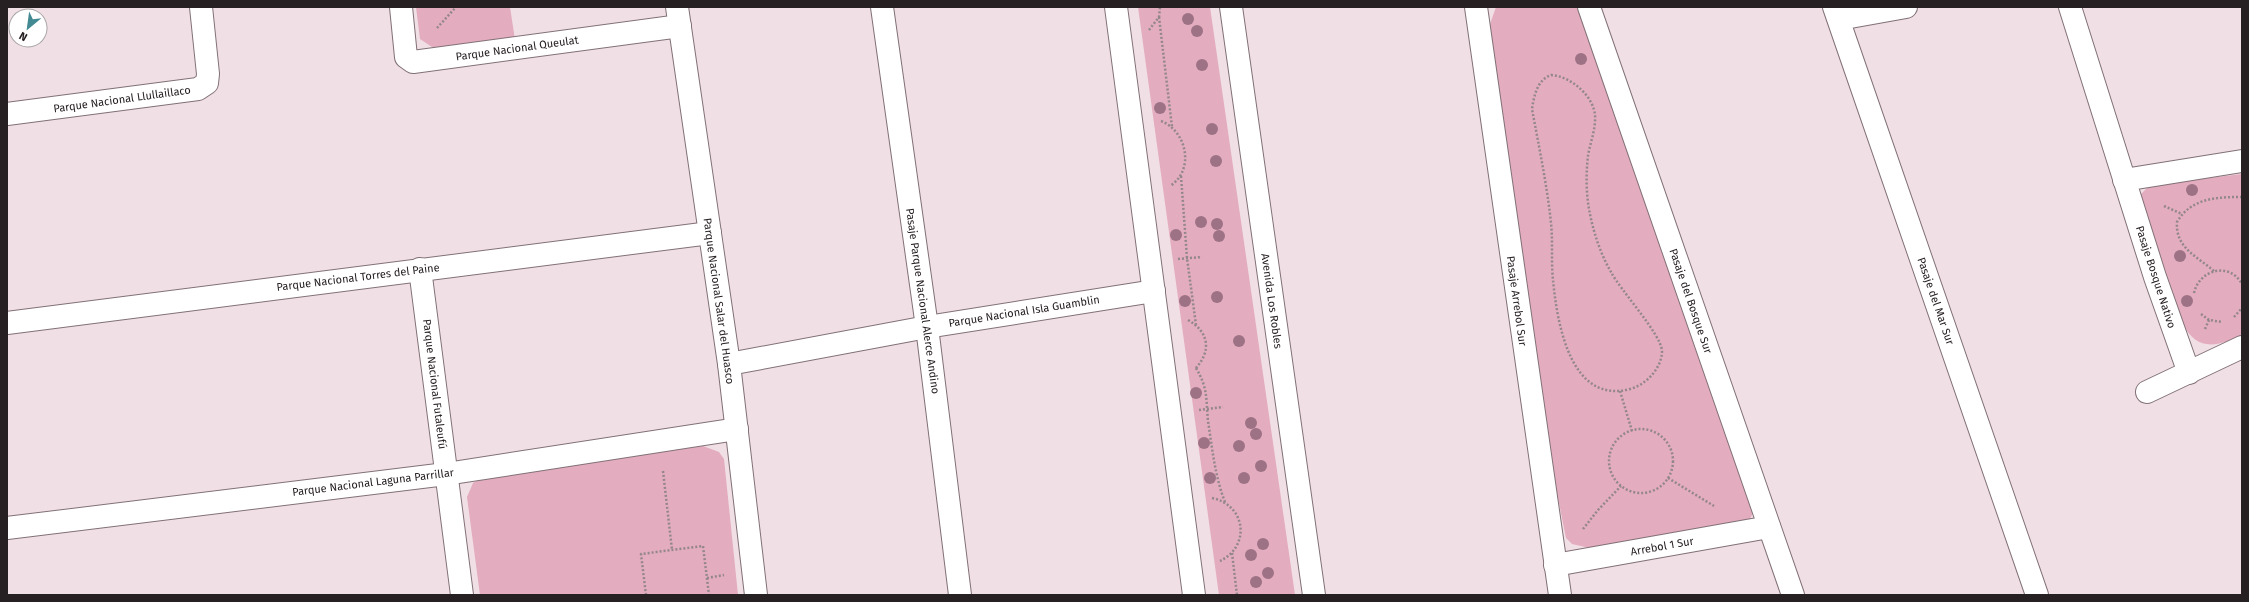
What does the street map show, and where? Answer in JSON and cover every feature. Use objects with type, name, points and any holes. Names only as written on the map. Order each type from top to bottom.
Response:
[{"type":"street","name":"Parque Nacional Llullaillaco","points":[[7,114],[198,89],[207,83],[208,74],[201,7]]},
{"type":"street","name":"Parque Nacional Queulat","points":[[402,7],[406,57],[413,62],[679,17]]},
{"type":"street","name":"Pasaje Parque Nacional Alerce Andino","points":[[882,7],[927,327],[960,595]]},
{"type":"street","points":[[1116,7],[1194,595]]},
{"type":"street","name":"Avenida Los Robles","points":[[1231,7],[1314,595]]},
{"type":"street","name":"Pasaje Arrebol Sur","points":[[1476,7],[1560,595]]},
{"type":"street","name":"Pasaje del Bosque Sur","points":[[1589,7],[1793,595]]},
{"type":"street","points":[[1837,13],[1906,7]]},
{"type":"street","name":"Pasaje Bosque Nativo","points":[[2070,7],[2155,277],[2189,373]]},
{"type":"street","name":"Pasaje del Mar Sur","points":[[1837,13],[2037,595]]},
{"type":"street","name":"Parque Nacional Salar del Huasco","points":[[679,17],[729,364],[756,595]]},
{"type":"street","points":[[2124,180],[2242,161]]},
{"type":"street","name":"Parque Nacional Torres del Paine","points":[[7,323],[710,233]]},
{"type":"street","name":"Parque Nacional Futaleufú","points":[[420,269],[462,595]]},
{"type":"street","name":"Parque Nacional Isla Guamblin","points":[[729,364],[927,327],[1154,292]]},
{"type":"street","points":[[2147,392],[2242,348]]},
{"type":"street","name":"Parque Nacional Laguna Parrillar","points":[[7,528],[446,474],[737,430]]},
{"type":"street","name":"Arrebol 1 Sur","points":[[1555,565],[1769,527]]},
{"type":"path","points":[[1159,17],[1172,127]]},
{"type":"path","points":[[1551,75],[1559,76],[1579,88],[1592,105],[1595,124],[1588,157],[1587,186],[1588,201],[1596,236],[1610,272],[1637,311],[1657,335],[1662,351],[1657,368],[1645,382],[1632,389],[1620,391],[1610,392],[1602,390],[1582,376],[1574,366],[1558,312],[1553,280],[1551,224],[1548,196],[1532,109],[1539,86],[1546,77],[1551,75]]},
{"type":"path","points":[[1182,176],[1187,258],[1196,325]]},
{"type":"path","points":[[2214,271],[2186,248],[2179,238],[2177,222],[2189,207],[2204,200],[2242,197]]},
{"type":"path","points":[[2194,300],[2194,294],[2198,282],[2202,277],[2214,271],[2226,271],[2242,283]]},
{"type":"path","points":[[2199,312],[2209,320],[2222,322],[2234,317],[2242,308]]},
{"type":"path","points":[[1196,368],[1206,390],[1219,481],[1226,502]]},
{"type":"path","points":[[1620,391],[1632,431]]},
{"type":"path","points":[[1197,411],[1223,407]]},
{"type":"path","points":[[1632,431],[1651,431],[1666,442],[1671,450],[1672,469],[1668,478],[1655,490],[1637,493],[1621,486],[1610,470],[1610,455],[1616,442],[1632,431]]},
{"type":"path","points":[[660,441],[672,550]]},
{"type":"path","points":[[1555,565],[1598,510],[1621,486]]},
{"type":"path","points":[[1181,498],[1209,498],[1226,502],[1233,508],[1240,525],[1238,543],[1232,553],[1220,560],[1191,570]]},
{"type":"path","points":[[646,595],[641,554],[703,546],[709,595]]},
{"type":"path","points":[[1232,553],[1237,595]]},
{"type":"shaded area","points":[[416,7],[510,7],[515,40],[435,49],[420,39]]},
{"type":"shaded area","points":[[1138,7],[1210,7],[1295,595],[1219,595]]},
{"type":"shaded area","points":[[1496,7],[1579,7],[1753,513],[1750,519],[1745,523],[1594,549],[1572,544],[1566,538],[1557,493],[1488,30]]},
{"type":"shaded area","points":[[2242,174],[2242,335],[2224,342],[2208,344],[2194,338],[2182,322],[2141,194],[2150,185]]},
{"type":"shaded area","points":[[703,446],[719,452],[724,459],[738,595],[480,595],[467,497],[473,483],[481,478]]}]
